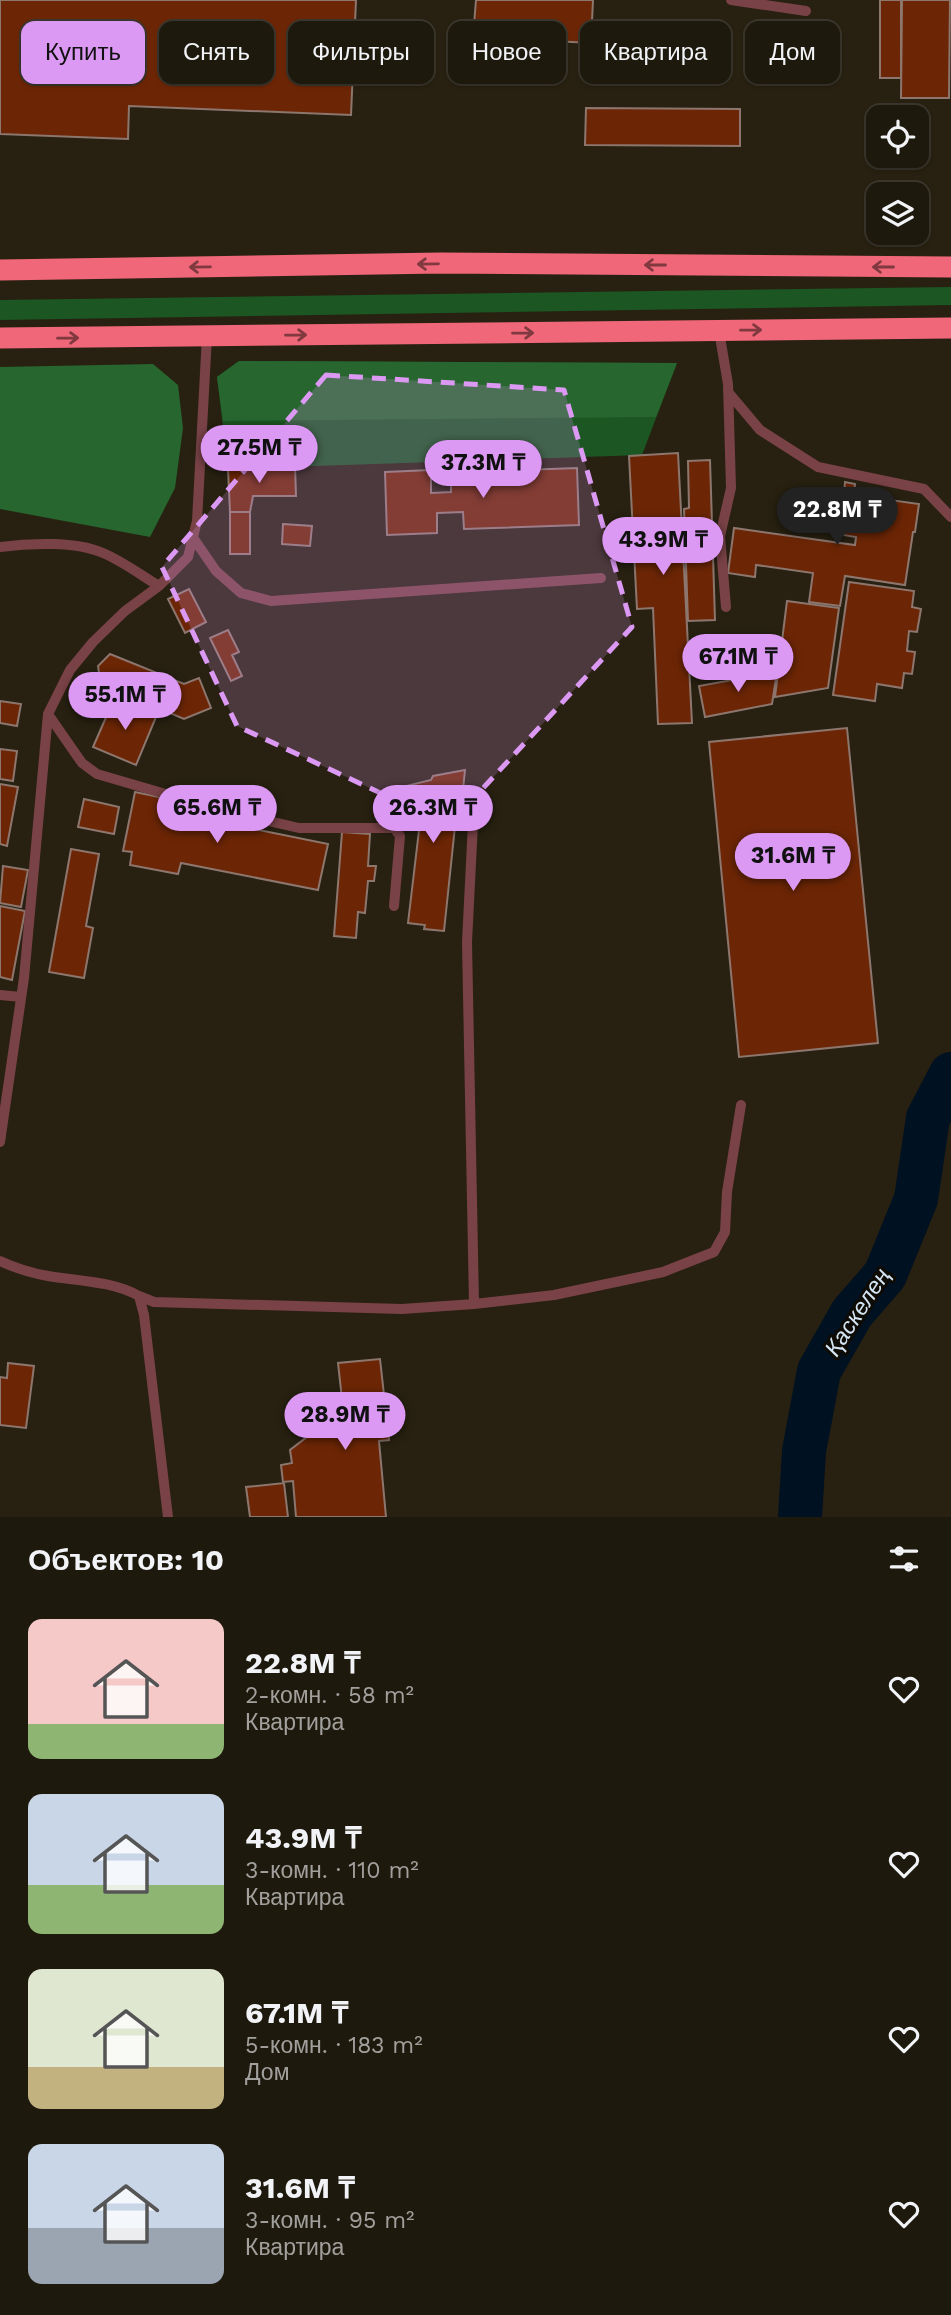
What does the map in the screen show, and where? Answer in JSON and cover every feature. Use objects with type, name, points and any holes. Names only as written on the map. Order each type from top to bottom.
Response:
[{"type":"highway","points":[[0,270],[441,263],[951,267]]},
{"type":"highway","points":[[0,338],[951,328]]},
{"type":"lane","points":[[731,0],[806,11]]},
{"type":"lane","points":[[719,331],[728,392],[731,488],[720,536],[726,607]]},
{"type":"lane","points":[[0,1142],[21,997],[48,714],[70,670],[93,642],[125,611],[159,586],[188,557],[194,539],[207,336]]},
{"type":"lane","points":[[728,392],[760,429],[818,467],[923,489],[951,517]]},
{"type":"lane","points":[[194,539],[216,571],[241,593],[271,601],[601,578]]},
{"type":"lane","points":[[0,547],[22,544],[81,547],[103,553],[159,586]]},
{"type":"lane","points":[[48,714],[82,762],[97,774],[217,809],[299,828],[394,828],[400,836],[394,906]]},
{"type":"lane","points":[[474,803],[467,942],[474,1304]]},
{"type":"lane","points":[[0,995],[21,997]]},
{"type":"lane","points":[[0,1261],[44,1276],[124,1287],[155,1302],[402,1309],[554,1295],[663,1272],[714,1252],[725,1232],[727,1192],[741,1105]]},
{"type":"lane","points":[[139,1296],[144,1315],[169,1517]]},
{"type":"highlighted area","points":[[326,375],[564,390],[632,627],[449,825],[237,726],[162,567]]},
{"type":"green space","points":[[951,287],[951,305],[0,320],[0,300]]},
{"type":"green space","points":[[239,361],[677,363],[642,455],[228,469],[217,377]]},
{"type":"green space","points":[[239,361],[677,363],[656,417],[223,421],[217,377]]},
{"type":"green space","points":[[153,364],[178,385],[183,428],[175,488],[150,537],[0,509],[0,367]]},
{"type":"building","points":[[0,0],[356,0],[355,21],[288,21],[288,84],[352,84],[351,115],[129,106],[128,139],[0,134]]},
{"type":"building","points":[[476,0],[593,0],[592,21],[580,21],[580,42],[566,42],[566,21],[474,21]]},
{"type":"building","points":[[880,0],[901,0],[901,78],[880,78]]},
{"type":"building","points":[[902,0],[950,0],[949,98],[901,98]]},
{"type":"building","points":[[586,108],[740,109],[740,146],[585,145]]},
{"type":"building","points":[[678,453],[692,723],[658,724],[653,608],[637,609],[629,456]]},
{"type":"building","points":[[710,460],[715,620],[688,621],[684,509],[689,508],[688,461]]},
{"type":"building","points":[[295,465],[296,496],[253,496],[250,512],[230,512],[228,469]]},
{"type":"building","points":[[577,468],[579,525],[464,529],[463,512],[437,513],[437,533],[387,535],[385,472],[431,470],[431,493],[451,492],[451,483],[461,483],[461,472]]},
{"type":"building","points":[[845,482],[855,484],[854,495],[919,504],[905,585],[845,576],[840,606],[809,602],[813,573],[756,565],[755,577],[728,573],[734,528],[855,545],[856,537],[831,533],[833,518],[829,518],[833,493],[844,495]]},
{"type":"building","points":[[230,512],[250,512],[250,554],[230,554]]},
{"type":"building","points":[[283,524],[312,526],[310,546],[282,544]]},
{"type":"building","points":[[849,582],[914,591],[912,607],[921,609],[917,632],[909,631],[907,651],[915,652],[912,674],[904,673],[902,688],[877,684],[875,701],[833,695]]},
{"type":"building","points":[[189,589],[206,622],[185,633],[168,599]]},
{"type":"building","points":[[787,601],[839,608],[828,688],[775,697]]},
{"type":"building","points":[[228,630],[239,652],[232,655],[242,676],[231,681],[210,638]]},
{"type":"building","points":[[110,654],[184,684],[199,678],[211,708],[184,719],[104,685],[100,680],[98,666]]},
{"type":"building","points":[[777,672],[772,704],[705,717],[699,686]]},
{"type":"building","points":[[91,685],[105,691],[94,717],[82,712],[84,707],[81,706]]},
{"type":"building","points":[[114,699],[156,717],[136,765],[93,747]]},
{"type":"building","points":[[0,701],[21,704],[17,726],[0,723]]},
{"type":"building","points":[[847,728],[878,1043],[739,1057],[709,742]]},
{"type":"building","points":[[0,749],[17,751],[13,781],[0,779]]},
{"type":"building","points":[[465,770],[462,799],[458,798],[444,931],[424,929],[425,925],[408,923],[422,805],[393,802],[394,789],[431,780],[433,776]]},
{"type":"building","points":[[0,784],[18,787],[7,846],[0,844]]},
{"type":"building","points":[[135,792],[197,805],[195,817],[328,844],[318,890],[181,863],[178,874],[130,865],[132,852],[123,851]]},
{"type":"building","points":[[84,799],[119,807],[114,834],[78,827]]},
{"type":"building","points":[[342,832],[370,834],[368,866],[376,866],[374,881],[368,881],[365,913],[358,912],[356,938],[334,936]]},
{"type":"building","points":[[71,849],[99,854],[86,926],[93,928],[84,978],[49,972]]},
{"type":"building","points":[[3,866],[28,870],[21,907],[0,903]]},
{"type":"building","points":[[0,906],[25,911],[12,980],[0,977]]},
{"type":"building","points":[[380,1359],[389,1440],[379,1441],[386,1517],[296,1517],[293,1481],[283,1482],[281,1465],[292,1463],[290,1450],[320,1427],[337,1421],[345,1426],[338,1363]]},
{"type":"building","points":[[8,1363],[34,1366],[26,1428],[0,1425],[0,1377],[7,1378]]},
{"type":"building","points":[[284,1483],[288,1517],[250,1517],[246,1487]]},
{"type":"waterway","name":"Қаскелең","points":[[800,1517],[804,1451],[819,1371],[852,1313],[885,1275],[916,1199],[928,1118],[951,1074]]}]
